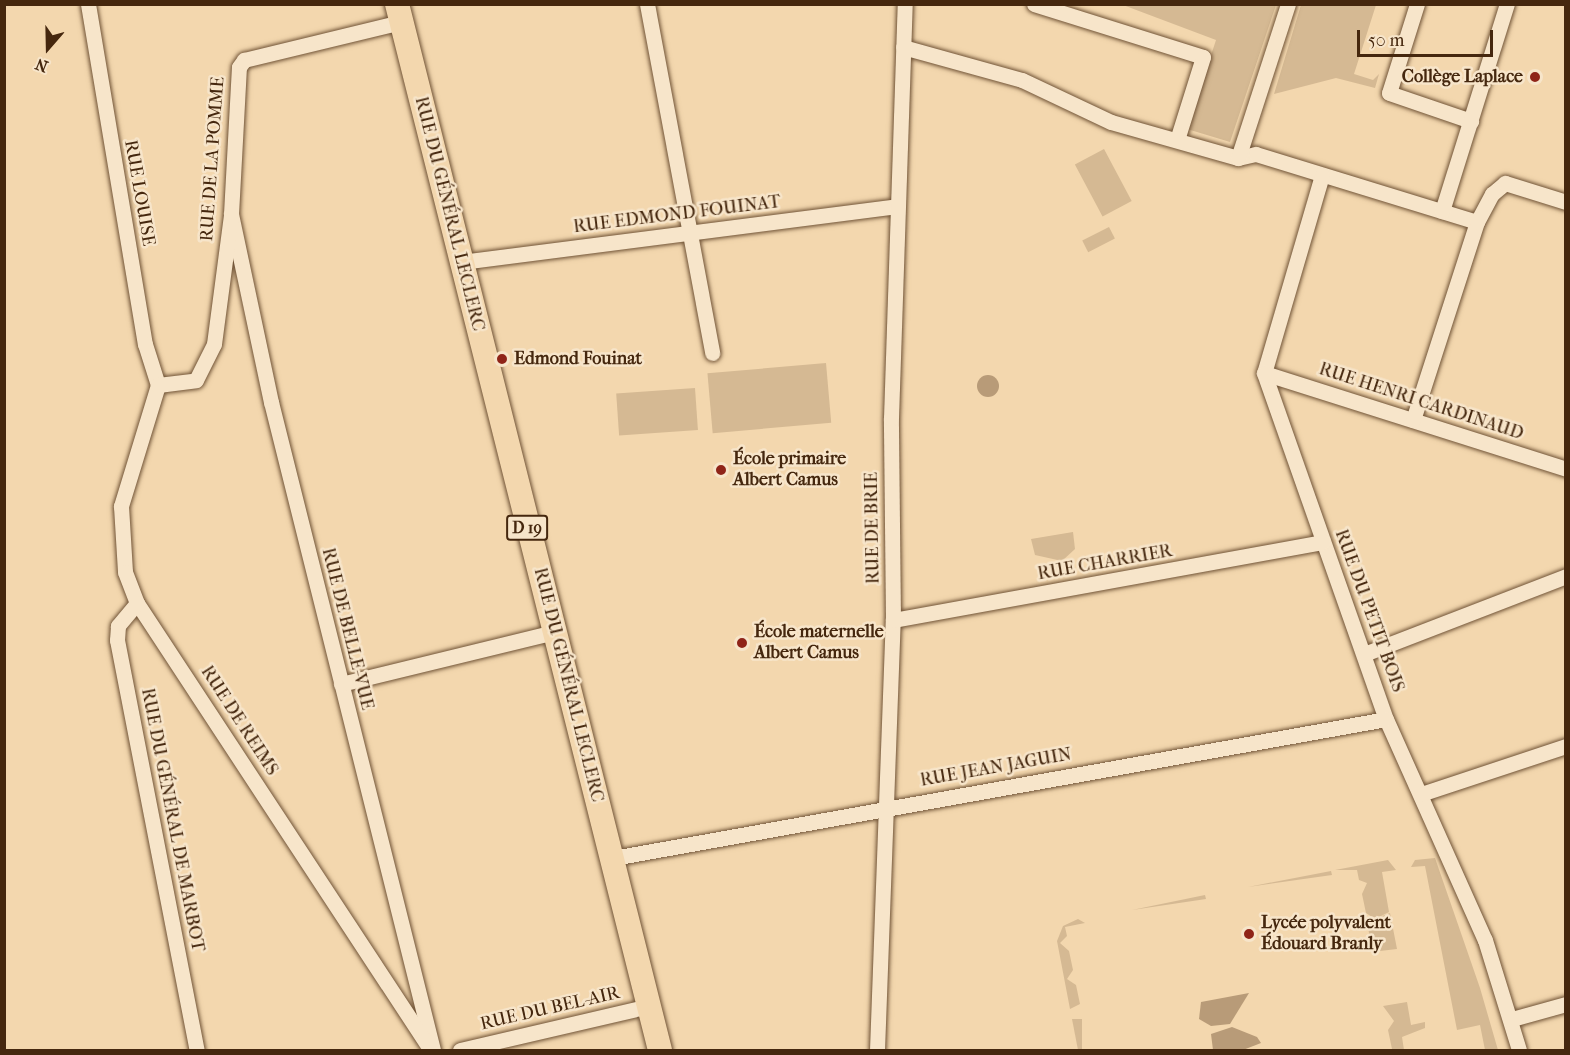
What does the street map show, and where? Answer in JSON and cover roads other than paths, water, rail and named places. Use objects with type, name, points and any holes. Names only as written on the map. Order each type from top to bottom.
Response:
[{"type":"main road","name":"RUE DU GÉNÉRAL LECLERC","points":[[399,13],[660,1050]]},
{"type":"street","name":"RUE LOUISE","points":[[88,4],[145,344],[158,385]]},
{"type":"street","points":[[647,4],[712,353]]},
{"type":"street","name":"RUE DE BRIE","points":[[877,1050],[893,620],[891,418],[905,4]]},
{"type":"street","points":[[1034,4],[1203,57],[1177,140]]},
{"type":"street","points":[[1238,158],[1288,4]]},
{"type":"street","points":[[1417,4],[1389,93],[1471,121]]},
{"type":"street","points":[[1442,212],[1507,4]]},
{"type":"street","name":"RUE DE LA POMME","points":[[158,385],[196,380],[207,365],[231,214],[237,75],[244,60],[399,13]]},
{"type":"street","points":[[903,47],[1022,80],[1111,122],[1238,158],[1256,154],[1477,222]]},
{"type":"street","points":[[1264,373],[1322,175]]},
{"type":"street","points":[[1413,420],[1477,222],[1505,183],[1566,202]]},
{"type":"street","name":"RUE EDMOND FOUINAT","points":[[461,262],[897,206]]},
{"type":"street","name":"RUE DE BELLE-VUE","points":[[231,214],[341,684],[432,1050]]},
{"type":"street","name":"RUE HENRI CARDINAUD","points":[[1264,373],[1566,469]]},
{"type":"street","name":"RUE DU PETIT BOIS","points":[[1264,373],[1386,719],[1485,940],[1512,1019],[1519,1050]]},
{"type":"street","name":"RUE DE REIMS","points":[[158,385],[121,507],[125,572],[137,603],[432,1050]]},
{"type":"street","name":"RUE CHARRIER","points":[[893,620],[1323,542]]},
{"type":"street","points":[[1364,654],[1566,576]]},
{"type":"street","name":"RUE DU GÉNÉRAL DE MARBOT","points":[[137,603],[118,626],[117,640],[197,1050]]},
{"type":"street","points":[[341,684],[554,632]]},
{"type":"street","name":"RUE JEAN JAGUIN","points":[[613,858],[886,807],[1386,719]]},
{"type":"street","points":[[1421,794],[1566,746]]},
{"type":"street","points":[[1512,1019],[1566,1004]]},
{"type":"street","name":"RUE DU BEL-AIR","points":[[460,1050],[649,1005]]},
{"type":"place","name":"Collège Laplace","points":[[1535,77]]},
{"type":"place","name":"Edmond Fouinat","points":[[502,359]]},
{"type":"place","name":"École primaire Albert Camus","points":[[721,470]]},
{"type":"place","name":"École maternelle Albert Camus","points":[[742,643]]},
{"type":"place","name":"Lycée polyvalent Édouard Branly","points":[[1249,934]]}]
